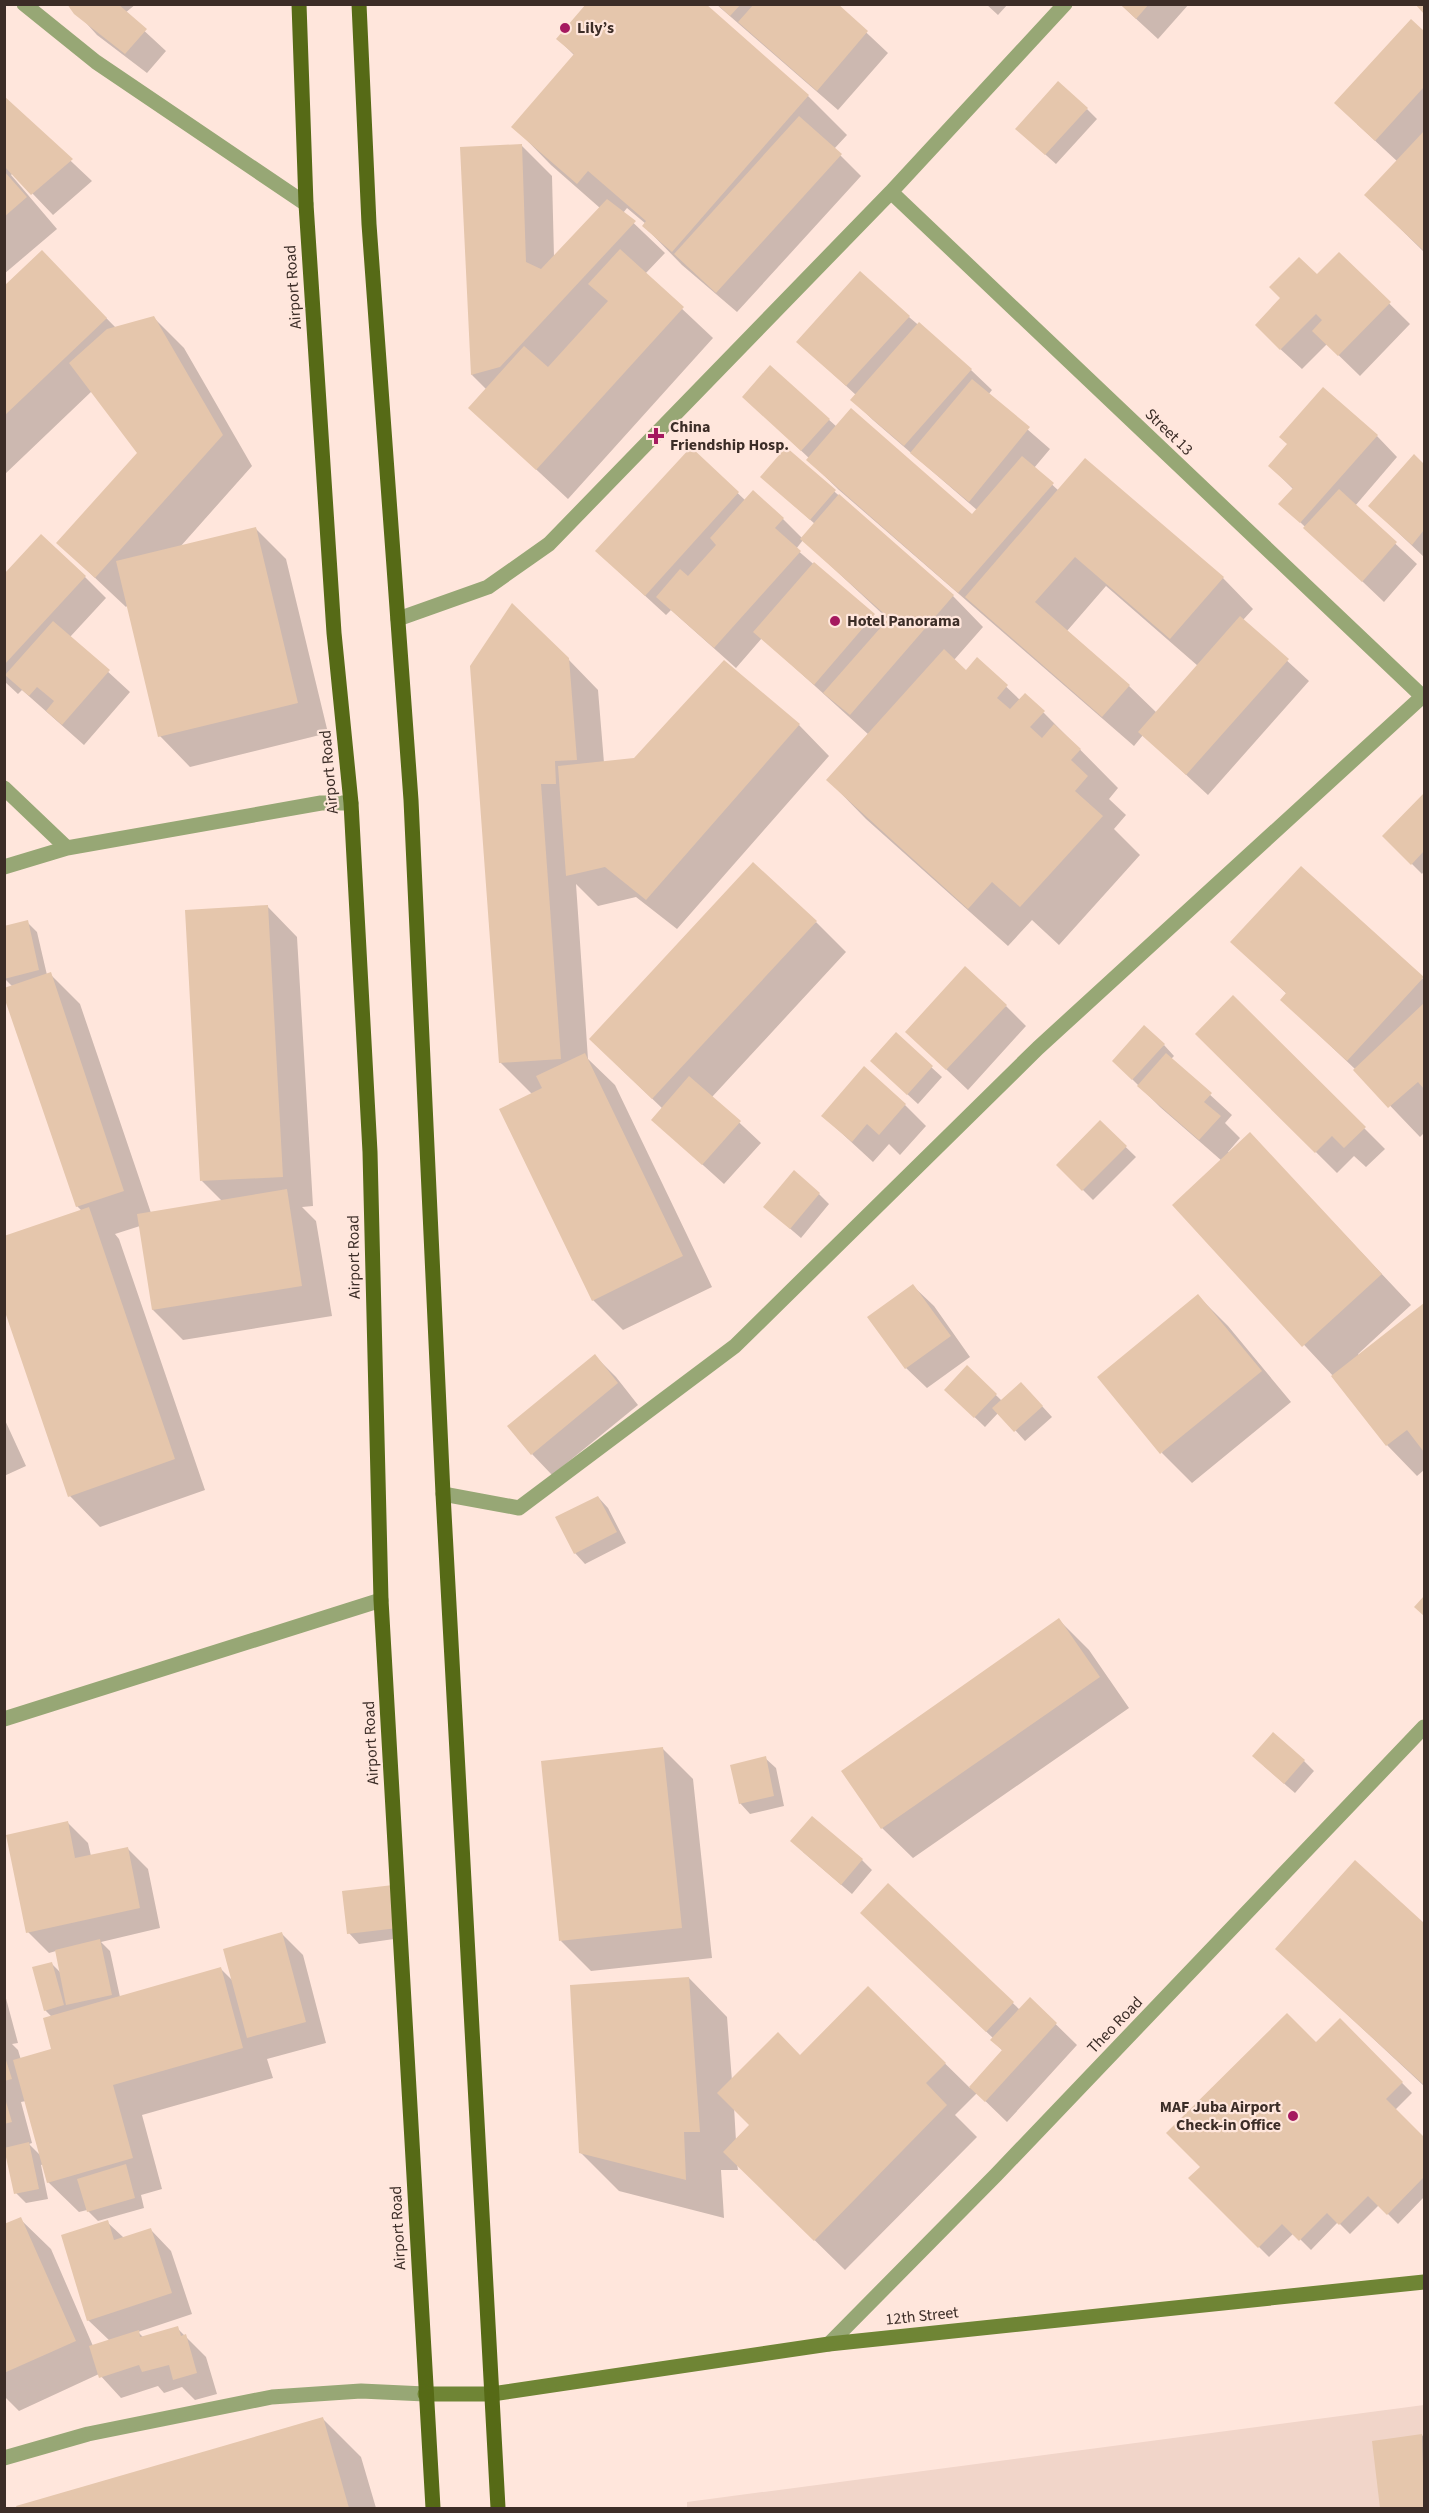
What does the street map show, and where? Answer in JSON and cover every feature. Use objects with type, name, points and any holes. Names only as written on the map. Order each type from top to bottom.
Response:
[{"type":"main road","name":"Airport Road","points":[[299,4],[306,204],[334,633],[351,803],[370,1152],[381,1600],[433,2508]]},
{"type":"main road","points":[[359,4],[369,224],[411,800],[443,1494],[498,2508]]},
{"type":"street","points":[[24,4],[96,62],[306,204]]},
{"type":"street","points":[[398,619],[488,587],[549,544],[891,192],[1065,4]]},
{"type":"street","name":"Street 13","points":[[891,192],[1424,696]]},
{"type":"street","points":[[443,1494],[519,1508],[735,1346],[1038,1048],[1424,696]]},
{"type":"street","points":[[4,788],[67,848]]},
{"type":"street","points":[[4,867],[67,848],[321,803],[351,803]]},
{"type":"street","points":[[4,1719],[381,1600]]},
{"type":"street","name":"Theo Road","points":[[829,2344],[996,2175],[1425,1727]]},
{"type":"street","name":"12th Street","points":[[425,2394],[492,2394],[829,2344],[1425,2282]]},
{"type":"street","points":[[4,2458],[88,2434],[272,2397],[361,2391],[425,2394]]},
{"type":"shaded area","points":[[1424,2405],[1424,2508],[687,2508],[687,2502]]},
{"type":"building","points":[[67,4],[118,4],[147,29],[125,54],[74,14]]},
{"type":"building","points":[[586,4],[706,4],[809,95],[672,252],[642,226],[646,221],[588,171],[577,184],[511,127],[574,54],[556,39]]},
{"type":"building","points":[[717,4],[741,4],[730,16]]},
{"type":"building","points":[[754,4],[838,4],[868,31],[817,91],[738,22]]},
{"type":"building","points":[[1120,4],[1149,4],[1136,19]]},
{"type":"building","points":[[1415,4],[1424,4],[1424,14]]},
{"type":"building","points":[[1411,19],[1424,31],[1424,87],[1375,141],[1334,103]]},
{"type":"building","points":[[1058,81],[1088,108],[1045,155],[1015,129]]},
{"type":"building","points":[[4,96],[73,159],[31,195],[4,166]]},
{"type":"building","points":[[799,116],[842,154],[716,293],[674,254]]},
{"type":"building","points":[[1424,131],[1424,251],[1364,195]]},
{"type":"building","points":[[522,144],[526,262],[541,269],[607,199],[636,221],[500,367],[471,375],[460,147]]},
{"type":"building","points":[[4,171],[27,197],[4,217]]},
{"type":"building","points":[[620,249],[684,307],[536,470],[468,408],[524,346],[548,367],[608,301],[588,284]]},
{"type":"building","points":[[42,250],[107,318],[4,416],[4,286]]},
{"type":"building","points":[[1339,252],[1391,302],[1338,356],[1312,331],[1322,320],[1316,314],[1280,350],[1255,325],[1280,298],[1269,287],[1299,257],[1317,274]]},
{"type":"building","points":[[860,271],[910,316],[846,386],[796,342]]},
{"type":"building","points":[[154,316],[223,435],[95,578],[56,543],[137,453],[69,363],[107,329]]},
{"type":"building","points":[[919,322],[972,369],[904,446],[850,400]]},
{"type":"building","points":[[770,365],[830,419],[801,451],[742,397]]},
{"type":"building","points":[[972,379],[1030,427],[969,502],[910,453]]},
{"type":"building","points":[[1323,387],[1378,435],[1300,523],[1278,504],[1293,488],[1268,466],[1287,444],[1279,437]]},
{"type":"building","points":[[851,408],[972,514],[1022,456],[1054,483],[958,593],[806,460]]},
{"type":"building","points":[[691,447],[739,492],[645,596],[595,551]]},
{"type":"building","points":[[786,447],[836,490],[810,520],[760,477]]},
{"type":"building","points":[[1414,454],[1424,464],[1424,530],[1412,545],[1368,506]]},
{"type":"building","points":[[1085,458],[1224,577],[1170,639],[1075,557],[1035,602],[1130,685],[1102,717],[965,597]]},
{"type":"building","points":[[1339,489],[1397,542],[1362,582],[1303,528]]},
{"type":"building","points":[[753,490],[784,518],[775,528],[801,551],[714,648],[656,597],[680,569],[688,576],[716,545],[710,538]]},
{"type":"building","points":[[839,494],[954,595],[850,715],[823,693],[889,618],[800,539]]},
{"type":"building","points":[[256,527],[298,703],[158,737],[116,561]]},
{"type":"building","points":[[41,534],[86,576],[4,665],[4,574]]},
{"type":"building","points":[[814,562],[875,614],[814,685],[753,632]]},
{"type":"building","points":[[512,603],[569,658],[577,760],[555,761],[556,784],[541,784],[561,1059],[499,1063],[470,666]]},
{"type":"building","points":[[1240,616],[1289,659],[1186,775],[1138,732]]},
{"type":"building","points":[[53,621],[110,670],[62,725],[46,711],[54,701],[37,687],[29,696],[5,675]]},
{"type":"building","points":[[944,649],[966,670],[977,657],[1008,685],[997,698],[1010,709],[1025,693],[1045,711],[1030,727],[1042,738],[1054,724],[1081,749],[1071,760],[1088,776],[1075,791],[1103,816],[1020,907],[992,882],[968,909],[826,780]]},
{"type":"building","points":[[724,660],[800,724],[646,900],[605,867],[566,876],[558,766],[634,758]]},
{"type":"building","points":[[1424,793],[1424,851],[1411,865],[1382,836]]},
{"type":"building","points":[[753,862],[817,921],[652,1099],[589,1039]]},
{"type":"building","points":[[1301,866],[1424,977],[1347,1061],[1280,1000],[1286,993],[1230,942]]},
{"type":"building","points":[[268,905],[283,1177],[200,1181],[185,910]]},
{"type":"building","points":[[28,920],[39,970],[4,979],[4,926]]},
{"type":"building","points":[[965,966],[1007,1005],[946,1070],[905,1032]]},
{"type":"building","points":[[51,972],[124,1191],[76,1207],[4,997],[4,988]]},
{"type":"building","points":[[1233,995],[1366,1127],[1344,1148],[1332,1136],[1315,1153],[1195,1034]]},
{"type":"building","points":[[1424,1003],[1424,1089],[1418,1082],[1388,1108],[1353,1070]]},
{"type":"building","points":[[1144,1025],[1165,1044],[1132,1080],[1112,1061]]},
{"type":"building","points":[[896,1032],[933,1066],[907,1095],[870,1061]]},
{"type":"building","points":[[585,1053],[683,1256],[592,1301],[499,1109],[542,1088],[536,1076]]},
{"type":"building","points":[[1166,1053],[1212,1093],[1204,1102],[1221,1116],[1199,1140],[1137,1086]]},
{"type":"building","points":[[864,1066],[906,1104],[879,1135],[867,1124],[852,1142],[821,1116]]},
{"type":"building","points":[[689,1076],[741,1121],[702,1165],[651,1120]]},
{"type":"building","points":[[1100,1120],[1127,1146],[1082,1191],[1056,1165]]},
{"type":"building","points":[[1250,1132],[1382,1274],[1302,1347],[1172,1205]]},
{"type":"building","points":[[794,1170],[820,1193],[790,1229],[763,1207]]},
{"type":"building","points":[[287,1189],[302,1286],[152,1310],[137,1214]]},
{"type":"building","points":[[89,1207],[175,1459],[68,1497],[4,1309],[4,1236]]},
{"type":"building","points":[[913,1284],[951,1336],[905,1369],[867,1317]]},
{"type":"building","points":[[1198,1294],[1262,1371],[1160,1454],[1097,1377]]},
{"type":"building","points":[[1424,1303],[1424,1452],[1407,1430],[1386,1446],[1331,1376]]},
{"type":"building","points":[[595,1354],[618,1383],[531,1455],[507,1426]]},
{"type":"building","points":[[967,1365],[997,1394],[974,1418],[944,1390]]},
{"type":"building","points":[[1021,1382],[1043,1406],[1014,1432],[992,1408]]},
{"type":"building","points":[[598,1496],[617,1532],[574,1554],[555,1517]]},
{"type":"building","points":[[1424,1596],[1424,1616],[1414,1607]]},
{"type":"building","points":[[1059,1618],[1100,1677],[881,1829],[841,1771]]},
{"type":"building","points":[[1273,1732],[1305,1760],[1284,1784],[1252,1756]]},
{"type":"building","points":[[663,1747],[682,1928],[559,1941],[541,1761]]},
{"type":"building","points":[[766,1756],[774,1796],[739,1804],[730,1765]]},
{"type":"building","points":[[812,1816],[863,1859],[841,1885],[790,1841]]},
{"type":"building","points":[[68,1821],[75,1858],[128,1847],[140,1908],[26,1933],[6,1835]]},
{"type":"building","points":[[1355,1860],[1424,1923],[1424,2085],[1275,1949]]},
{"type":"building","points":[[888,1883],[1014,2002],[986,2032],[860,1913]]},
{"type":"building","points":[[393,1885],[398,1928],[347,1934],[342,1891]]},
{"type":"building","points":[[282,1932],[306,2022],[247,2038],[223,1949]]},
{"type":"building","points":[[100,1939],[112,1995],[66,2005],[55,1950]]},
{"type":"building","points":[[52,1962],[64,2005],[44,2011],[32,1967]]},
{"type":"building","points":[[221,1967],[243,2048],[113,2085],[133,2158],[47,2183],[13,2060],[51,2049],[43,2018]]},
{"type":"building","points":[[689,1977],[700,2132],[684,2132],[686,2180],[579,2153],[570,1985]]},
{"type":"building","points":[[868,1986],[946,2063],[926,2083],[947,2105],[814,2241],[723,2152],[749,2125],[717,2093],[778,2032],[800,2055]]},
{"type":"building","points":[[1030,1997],[1057,2023],[985,2102],[969,2087],[1002,2050],[990,2040]]},
{"type":"building","name":"MAF Juba Airport Check-in Office","points":[[1287,2013],[1316,2042],[1340,2018],[1403,2082],[1386,2099],[1424,2137],[1424,2177],[1387,2215],[1368,2196],[1339,2225],[1327,2213],[1299,2241],[1282,2224],[1258,2248],[1188,2178],[1200,2167],[1166,2133]]},
{"type":"building","points":[[4,2054],[12,2079],[4,2081]]},
{"type":"building","points":[[4,2095],[12,2122],[4,2124]]},
{"type":"building","points":[[29,2142],[39,2189],[14,2194],[4,2148]]},
{"type":"building","points":[[126,2164],[135,2198],[87,2212],[77,2179]]},
{"type":"building","points":[[21,2217],[76,2341],[4,2373],[4,2224]]},
{"type":"building","points":[[108,2220],[114,2240],[151,2228],[172,2293],[87,2321],[61,2235]]},
{"type":"building","points":[[178,2326],[181,2336],[186,2334],[197,2373],[173,2380],[169,2365],[142,2372],[139,2365],[99,2378],[89,2346],[139,2330],[140,2337]]},
{"type":"building","points":[[323,2417],[349,2508],[17,2508],[16,2506]]},
{"type":"building","points":[[1422,2434],[1424,2508],[1380,2508],[1372,2441]]},
{"type":"place","name":"Lily’s","points":[[565,28]]},
{"type":"place","name":"China Friendship Hosp.","points":[[656,436]]},
{"type":"place","name":"Hotel Panorama","points":[[835,621]]},
{"type":"place","name":"MAF Juba Airport Check-in Office","points":[[1293,2116]]}]
